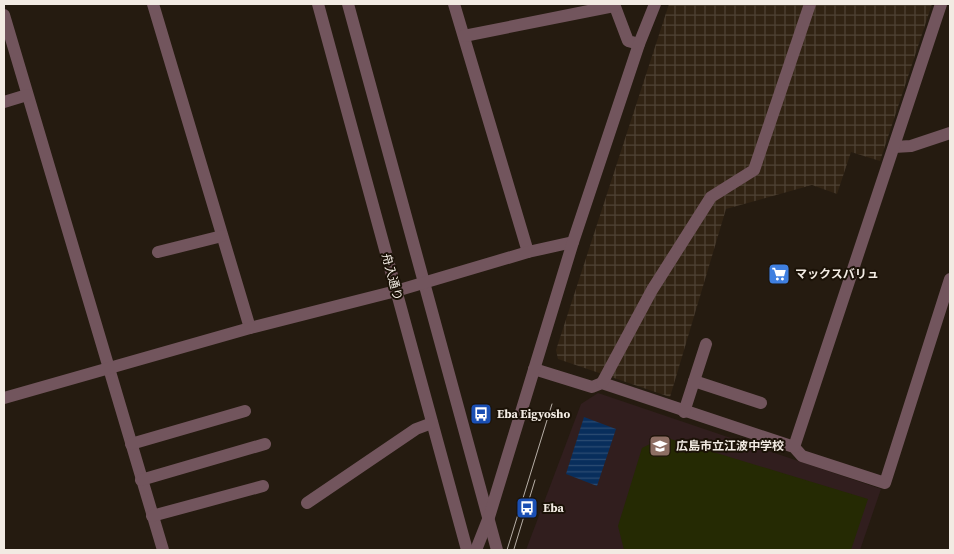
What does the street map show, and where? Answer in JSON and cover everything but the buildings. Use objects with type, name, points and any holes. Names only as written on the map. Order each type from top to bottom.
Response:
[{"type":"street","points":[[153,4],[250,328]]},
{"type":"street","name":"舟入通り","points":[[318,4],[467,550]]},
{"type":"street","points":[[348,4],[497,550]]},
{"type":"street","points":[[454,4],[528,252]]},
{"type":"street","points":[[476,550],[489,517],[573,242],[639,44],[655,4]]},
{"type":"street","points":[[534,369],[592,387],[602,383],[652,290],[711,197],[754,170],[810,4]]},
{"type":"street","points":[[794,447],[941,4]]},
{"type":"street","points":[[464,36],[614,5],[628,41],[639,44]]},
{"type":"street","points":[[4,15],[163,550]]},
{"type":"street","points":[[4,102],[27,95]]},
{"type":"street","points":[[894,147],[911,146],[950,133]]},
{"type":"street","points":[[158,252],[222,236]]},
{"type":"street","points":[[4,398],[250,328],[396,291],[528,252],[573,242]]},
{"type":"street","points":[[602,383],[684,412],[794,447],[802,456],[885,484],[950,279]]},
{"type":"street","points":[[684,412],[706,344]]},
{"type":"street","points":[[694,381],[761,403]]},
{"type":"street","points":[[131,444],[245,411]]},
{"type":"street","points":[[306,503],[416,429],[432,423]]},
{"type":"street","points":[[142,480],[265,444]]},
{"type":"street","points":[[152,516],[263,486]]},
{"type":"shaded area","points":[[669,4],[932,4],[880,161],[851,152],[837,194],[812,185],[726,209],[670,397],[558,359],[556,350]]},
{"type":"shaded area","name":"広島市立江波中学校","points":[[598,393],[881,489],[860,550],[526,550],[581,404]]},
{"type":"green space","points":[[664,437],[868,499],[851,550],[624,550],[618,526],[642,448]]},
{"type":"water","points":[[584,417],[616,429],[597,486],[566,474]]},
{"type":"tram line","points":[[507,550],[552,404]]},
{"type":"tram line","points":[[514,549],[535,480]]},
{"type":"place","name":"マックスバリュ","points":[[779,274]]},
{"type":"place","name":"Eba Eigyosho","points":[[481,414]]},
{"type":"place","name":"広島市立江波中学校","points":[[660,446]]},
{"type":"place","name":"Eba","points":[[527,508]]}]
